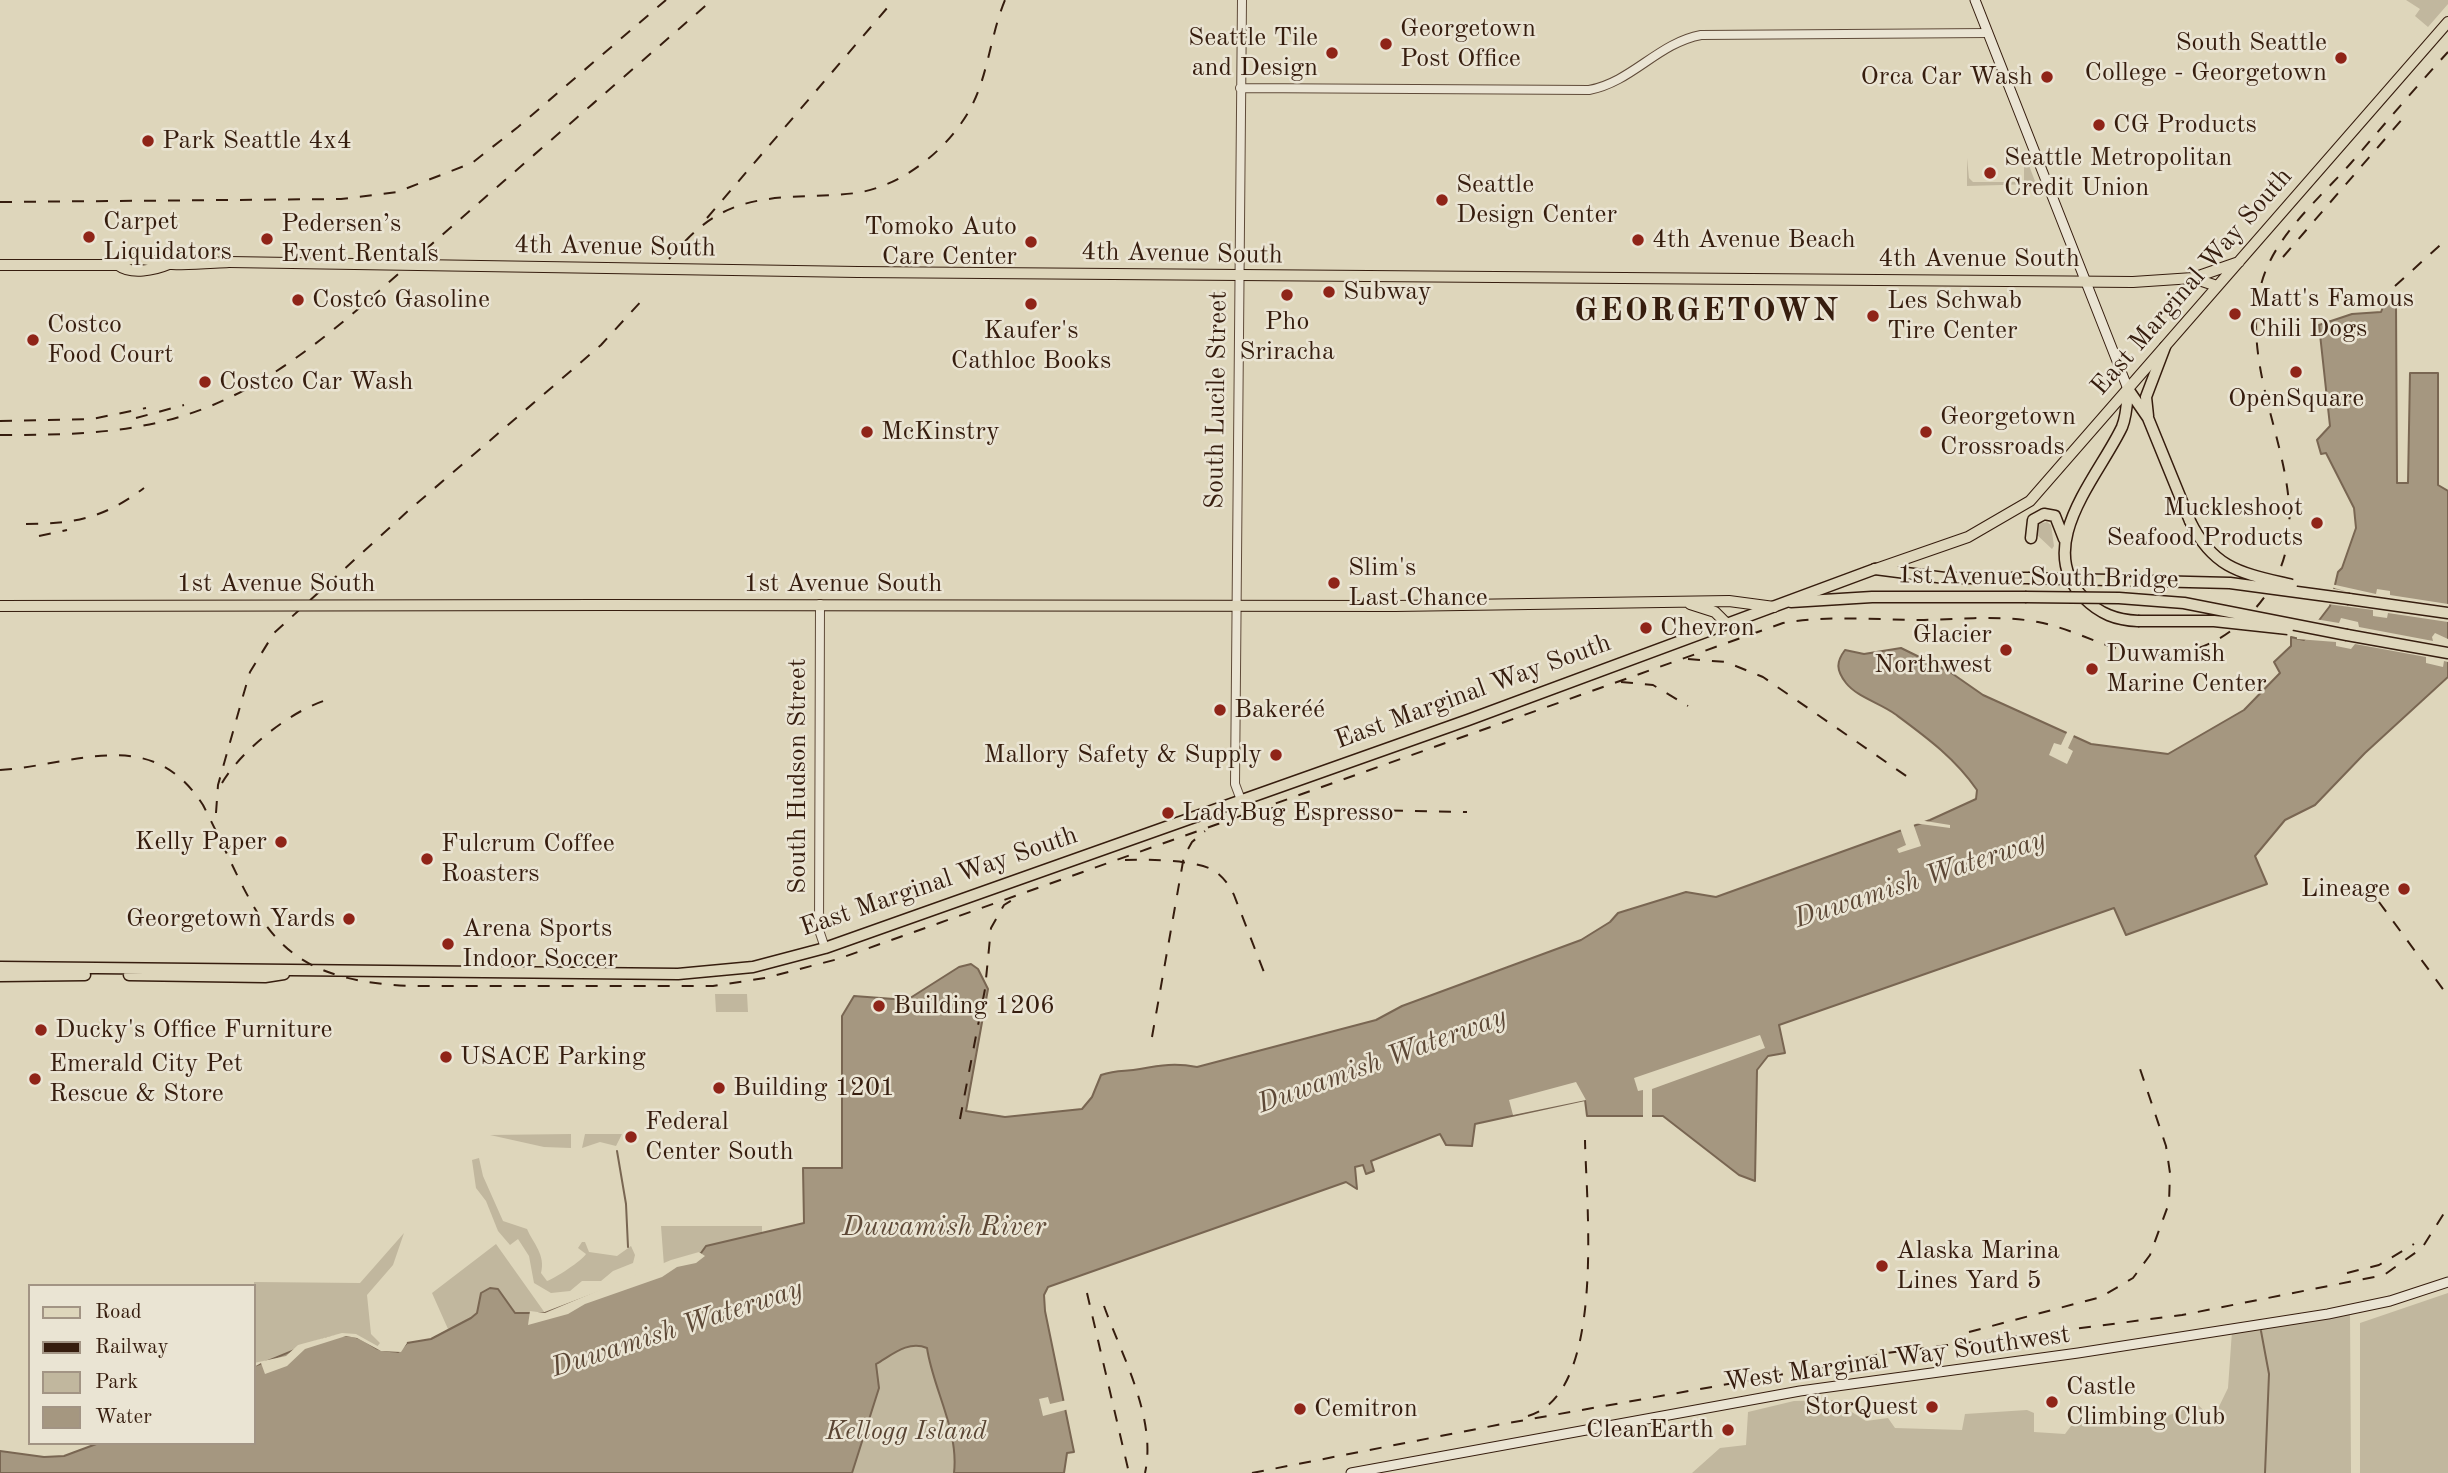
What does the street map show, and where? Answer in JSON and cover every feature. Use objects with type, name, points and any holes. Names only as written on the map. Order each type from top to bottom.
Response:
[{"type":"highway","points":[[2148,418],[2146,397],[2165,347]]},
{"type":"highway","points":[[2129,389],[2148,418],[2190,521],[2203,545],[2225,565],[2250,575],[2349,599]]},
{"type":"highway","points":[[2065,542],[2076,510],[2123,425],[2129,389]]},
{"type":"highway","points":[[2031,538],[2033,520],[2049,514],[2055,516],[2065,542],[2069,576],[2081,595],[2112,617],[2138,621],[2214,621],[2347,635]]},
{"type":"highway","name":"1st Avenue South Bridge","points":[[1875,569],[1945,578],[2230,583],[2448,613]]},
{"type":"highway","name":"East Marginal Way South","points":[[0,967],[690,974],[753,967],[825,948],[1728,625],[1875,569]]},
{"type":"highway","name":"1st Avenue South Bridge","points":[[1791,602],[1872,597],[2025,597],[2119,598],[2184,603],[2448,653]]},
{"type":"highway","name":"East Marginal Way South","points":[[0,976],[265,977],[299,971]]},
{"type":"main road","points":[[1975,0],[2129,389]]},
{"type":"main road","name":"East Marginal Way South","points":[[1875,569],[1968,537],[2012,514],[2047,485],[2448,22]]},
{"type":"main road","name":"4th Avenue South","points":[[0,265],[118,265],[124,270],[156,269],[169,264],[229,262],[858,272],[2087,279],[2133,282],[2193,278],[2239,262]]},
{"type":"main road","name":"4th Avenue South","points":[[2193,278],[2217,286]]},
{"type":"main road","name":"1st Avenue South","points":[[0,606],[1237,606],[1686,603],[1729,600],[1774,607]]},
{"type":"main road","name":"1st Avenue South","points":[[1686,603],[1715,612],[1728,625]]},
{"type":"main road","name":"West Marginal Way Southwest","points":[[1351,1473],[1800,1391],[2078,1353],[2339,1312],[2390,1301],[2448,1282]]},
{"type":"street","name":"South Lucile Street","points":[[1241,800],[1235,784],[1242,0]]},
{"type":"street","points":[[1240,88],[1577,91],[1609,84],[1662,49],[1701,35],[1988,33]]},
{"type":"street","name":"South Hudson Street","points":[[820,604],[819,930],[825,948]]},
{"type":"green space","points":[[2406,0],[2448,0],[2448,4],[2428,27],[2415,16],[2420,9]]},
{"type":"green space","points":[[1967,158],[1969,178],[1973,182],[2024,182],[2024,164],[2019,163],[2019,160],[2027,160],[2036,184],[1967,186]]},
{"type":"green space","points":[[2047,522],[2051,525],[2054,546],[2052,549],[2036,534],[2038,524]]},
{"type":"green space","points":[[715,994],[747,994],[748,1012],[716,1012]]},
{"type":"green space","points":[[571,1134],[571,1148],[544,1147],[490,1135]]},
{"type":"green space","points":[[585,1134],[622,1134],[616,1146],[600,1142],[582,1148]]},
{"type":"green space","points":[[479,1158],[483,1176],[503,1221],[527,1229],[542,1260],[541,1273],[547,1281],[584,1257],[586,1254],[578,1248],[582,1242],[585,1242],[589,1252],[617,1256],[631,1246],[635,1255],[633,1263],[613,1271],[601,1281],[582,1281],[570,1291],[551,1293],[534,1283],[529,1256],[518,1239],[510,1245],[498,1231],[486,1201],[476,1188],[472,1160]]},
{"type":"green space","points":[[661,1226],[762,1226],[762,1232],[768,1232],[664,1266]]},
{"type":"green space","points":[[404,1233],[393,1265],[367,1295],[371,1334],[380,1343],[376,1348],[371,1348],[401,1352],[407,1343],[431,1339],[448,1329],[432,1293],[496,1244],[545,1313],[592,1294],[486,1355],[286,1356],[256,1376],[254,1282],[360,1283]]},
{"type":"green space","points":[[2448,1293],[2448,1473],[2360,1473],[2360,1323]]},
{"type":"green space","points":[[2350,1312],[2351,1473],[1692,1473],[1720,1448],[1746,1445],[1748,1412],[1794,1401],[1833,1400],[1866,1421],[1888,1418],[1895,1428],[1962,1430],[1965,1414],[2027,1410],[2034,1413],[2034,1432],[2065,1434],[2071,1426],[2085,1418],[2089,1425],[2134,1424],[2142,1414],[2162,1418],[2197,1404],[2213,1419],[2228,1388],[2232,1331]]},
{"type":"green space","name":"Kellogg Island","points":[[932,1331],[970,1473],[793,1473],[861,1366]]},
{"type":"water","name":"Duwamish River","points":[[2385,302],[2396,304],[2397,483],[2408,483],[2410,373],[2438,373],[2438,485],[2448,491],[2448,677],[2365,753],[2315,805],[2285,820],[2255,856],[2267,884],[2126,935],[2114,908],[1779,1025],[1785,1053],[1768,1056],[1757,1070],[1755,1181],[1739,1175],[1663,1116],[1587,1116],[1585,1100],[1475,1124],[1472,1146],[1446,1145],[1440,1134],[1371,1161],[1374,1171],[1366,1174],[1363,1165],[1355,1167],[1357,1189],[1346,1182],[1048,1287],[1044,1295],[1045,1311],[1074,1452],[1067,1453],[1064,1473],[954,1473],[953,1441],[927,1348],[913,1346],[876,1364],[879,1388],[852,1473],[0,1473],[0,1451],[44,1457],[64,1456],[94,1445],[256,1445],[256,1365],[316,1342],[341,1336],[356,1337],[378,1349],[398,1352],[407,1343],[431,1339],[471,1318],[477,1313],[481,1293],[490,1288],[498,1289],[515,1313],[545,1313],[701,1253],[706,1246],[804,1223],[803,1168],[842,1168],[842,1016],[854,996],[907,1000],[959,967],[971,964],[978,969],[988,989],[966,1111],[1005,1117],[1082,1109],[1092,1097],[1101,1075],[1162,1066],[1197,1067],[1376,1020],[1402,1006],[1581,940],[1610,922],[1618,913],[1686,892],[1716,897],[1930,820],[1976,799],[1977,790],[1939,749],[1895,714],[1856,692],[1846,683],[1838,666],[1845,650],[1864,654],[1901,648],[1950,672],[1983,695],[2091,744],[2168,754],[2244,710],[2280,673],[2274,662],[2291,646],[2291,637],[2304,640],[2330,606],[2338,572],[2342,568],[2356,528],[2354,508],[2326,453],[2321,454],[2317,440],[2330,426],[2319,325],[2352,314],[2381,312]]},
{"type":"pier","points":[[2331,584],[2376,594],[2377,589],[2390,591],[2390,595],[2448,604],[2448,622],[2388,613],[2387,618],[2373,616],[2373,610],[2327,604],[2330,588],[2348,592],[2331,587]]},
{"type":"pier","points":[[2341,618],[2358,622],[2359,627],[2433,641],[2435,633],[2448,639],[2448,662],[2444,661],[2443,667],[2426,663],[2426,657],[2355,644],[2351,649],[2336,646],[2336,642],[2297,639],[2297,636],[2289,635],[2302,636],[2315,619],[2339,623]]},
{"type":"pier","points":[[2068,730],[2075,733],[2068,748],[2073,751],[2067,764],[2049,755],[2054,743],[2061,745]]},
{"type":"pier","points":[[1919,820],[1950,825],[1950,828],[1913,823],[1921,846],[1899,853],[1897,849],[1906,845],[1900,828]]},
{"type":"pier","points":[[1760,1035],[1765,1048],[1652,1089],[1652,1120],[1643,1120],[1643,1090],[1638,1091],[1634,1078]]},
{"type":"pier","points":[[1576,1082],[1586,1100],[1513,1115],[1509,1100]]},
{"type":"pier","points":[[699,1252],[705,1256],[696,1263],[677,1267],[662,1277],[585,1304],[568,1314],[528,1325],[530,1311],[545,1313],[671,1260]]},
{"type":"pier","points":[[342,1333],[356,1334],[381,1348],[397,1348],[406,1340],[407,1343],[401,1352],[381,1351],[357,1338],[346,1336],[305,1349],[287,1366],[265,1374],[261,1363],[256,1366],[256,1363],[286,1356],[298,1345]]},
{"type":"pier","points":[[1048,1397],[1050,1404],[1067,1400],[1069,1409],[1043,1416],[1039,1399]]},
{"type":"waterway","points":[[617,1151],[626,1204],[628,1247]]},
{"type":"waterway","points":[[2261,1331],[2269,1374],[2265,1473]]},
{"type":"railway","points":[[0,202],[341,199],[397,192],[472,163],[666,0]]},
{"type":"railway","points":[[0,435],[80,433],[157,423],[208,407],[272,374],[331,332],[712,0]]},
{"type":"railway","points":[[707,218],[894,0]]},
{"type":"railway","points":[[669,259],[698,229],[735,207],[764,200],[856,193],[890,183],[921,164],[948,140],[969,111],[981,85],[1005,0]]},
{"type":"railway","points":[[0,770],[111,755],[136,757],[160,765],[183,780],[203,805],[256,910],[274,936],[297,956],[325,971],[363,981],[411,986],[713,986],[765,978],[838,959],[1783,623],[1836,619],[2010,619],[2056,627],[2124,651],[2160,655],[2190,651],[2219,638],[2252,612],[2278,574],[2289,535],[2288,495],[2260,369],[2256,327],[2261,285],[2267,267],[2298,219],[2448,52]]},
{"type":"railway","points":[[2283,257],[2404,117]]},
{"type":"railway","points":[[2395,286],[2448,238]]},
{"type":"railway","points":[[216,813],[218,785],[250,672],[274,633],[408,511],[601,345],[645,297]]},
{"type":"railway","points":[[136,418],[184,405]]},
{"type":"railway","points":[[0,421],[92,419],[146,408]]},
{"type":"railway","points":[[26,524],[74,521],[102,513],[144,488]]},
{"type":"railway","points":[[39,536],[67,530]]},
{"type":"railway","points":[[1688,659],[1726,662],[1763,677],[1912,780]]},
{"type":"railway","points":[[1621,682],[1653,685],[1688,706]]},
{"type":"railway","points":[[222,783],[243,756],[271,731],[303,710],[334,698]]},
{"type":"railway","points":[[1271,808],[1467,812]]},
{"type":"railway","points":[[1152,1037],[1184,856],[1192,842],[1205,831]]},
{"type":"railway","points":[[1125,860],[1183,862],[1205,867],[1220,875],[1234,895],[1267,980]]},
{"type":"railway","points":[[960,1119],[985,989],[991,928],[1004,905],[1014,899]]},
{"type":"railway","points":[[2379,902],[2448,996]]},
{"type":"railway","points":[[1969,1332],[2101,1297],[2133,1278],[2150,1255],[2169,1203],[2170,1173],[2166,1146],[2138,1063]]},
{"type":"railway","points":[[1528,1416],[1553,1400],[1570,1372],[1581,1336],[1588,1249],[1585,1140]]},
{"type":"railway","points":[[1252,1473],[1497,1425],[1847,1363],[1879,1354],[2182,1315],[2384,1275],[2422,1248],[2448,1207]]},
{"type":"railway","points":[[2347,1273],[2379,1265],[2414,1244]]},
{"type":"railway","points":[[1087,1293],[1129,1473]]},
{"type":"railway","points":[[1104,1306],[1142,1410],[1146,1431],[1145,1473]]},
{"type":"place","name":"Georgetown Post Office","points":[[1386,44]]},
{"type":"place","name":"Seattle Tile and Design","points":[[1332,53]]},
{"type":"place","name":"South Seattle College - Georgetown","points":[[2341,58]]},
{"type":"place","name":"Orca Car Wash","points":[[2047,77]]},
{"type":"place","name":"CG Products","points":[[2099,125]]},
{"type":"place","name":"Park Seattle 4x4","points":[[148,141]]},
{"type":"place","name":"Seattle Metropolitan Credit Union","points":[[1990,173]]},
{"type":"place","name":"Seattle Design Center","points":[[1442,200]]},
{"type":"place","name":"Carpet Liquidators","points":[[89,237]]},
{"type":"place","name":"Pedersen’s Event Rentals","points":[[267,239]]},
{"type":"place","name":"4th Avenue Beach","points":[[1638,240]]},
{"type":"place","name":"Tomoko Auto Care Center","points":[[1031,242]]},
{"type":"place","name":"Subway","points":[[1329,292]]},
{"type":"place","name":"Pho Sriracha","points":[[1287,295]]},
{"type":"place","name":"Costco Gasoline","points":[[298,300]]},
{"type":"place","name":"Kaufer's Cathloc Books","points":[[1031,304]]},
{"type":"place","name":"Matt's Famous Chili Dogs","points":[[2235,314]]},
{"type":"place","name":"Les Schwab Tire Center","points":[[1873,316]]},
{"type":"place","name":"Costco Food Court","points":[[33,340]]},
{"type":"place","name":"OpenSquare","points":[[2296,372]]},
{"type":"place","name":"Costco Car Wash","points":[[205,382]]},
{"type":"place","name":"McKinstry","points":[[867,432]]},
{"type":"place","name":"Georgetown Crossroads","points":[[1926,432]]},
{"type":"place","name":"Muckleshoot Seafood Products","points":[[2317,523]]},
{"type":"place","name":"Slim's Last Chance","points":[[1334,583]]},
{"type":"place","name":"Chevron","points":[[1646,628]]},
{"type":"place","name":"Glacier Northwest","points":[[2006,650]]},
{"type":"place","name":"Duwamish Marine Center","points":[[2092,669]]},
{"type":"place","name":"Bakeréé","points":[[1220,710]]},
{"type":"place","name":"Mallory Safety & Supply","points":[[1276,755]]},
{"type":"place","name":"LadyBug Espresso","points":[[1168,813]]},
{"type":"place","name":"Kelly Paper","points":[[281,842]]},
{"type":"place","name":"Fulcrum Coffee Roasters","points":[[427,859]]},
{"type":"place","name":"Lineage","points":[[2404,889]]},
{"type":"place","name":"Georgetown Yards","points":[[349,919]]},
{"type":"place","name":"Arena Sports Indoor Soccer","points":[[448,944]]},
{"type":"place","name":"Building 1206","points":[[879,1006]]},
{"type":"place","name":"Ducky's Office Furniture","points":[[41,1030]]},
{"type":"place","name":"USACE Parking","points":[[446,1057]]},
{"type":"place","name":"Emerald City Pet Rescue & Store","points":[[35,1079]]},
{"type":"place","name":"Building 1201","points":[[719,1088]]},
{"type":"place","name":"Federal Center South","points":[[631,1137]]},
{"type":"place","name":"Alaska Marina Lines Yard 5","points":[[1882,1266]]},
{"type":"place","name":"Castle Climbing Club","points":[[2052,1402]]},
{"type":"place","name":"StorQuest","points":[[1932,1407]]},
{"type":"place","name":"Cemitron","points":[[1300,1409]]},
{"type":"place","name":"CleanEarth","points":[[1728,1430]]},
{"type":"district","name":"GEORGETOWN","points":[[1707,311]]},
{"type":"water label","name":"Duwamish Waterway","points":[[1920,880]]},
{"type":"water label","name":"Duwamish Waterway","points":[[1382,1061]]},
{"type":"water label","name":"Duwamish Waterway","points":[[677,1329]]}]
